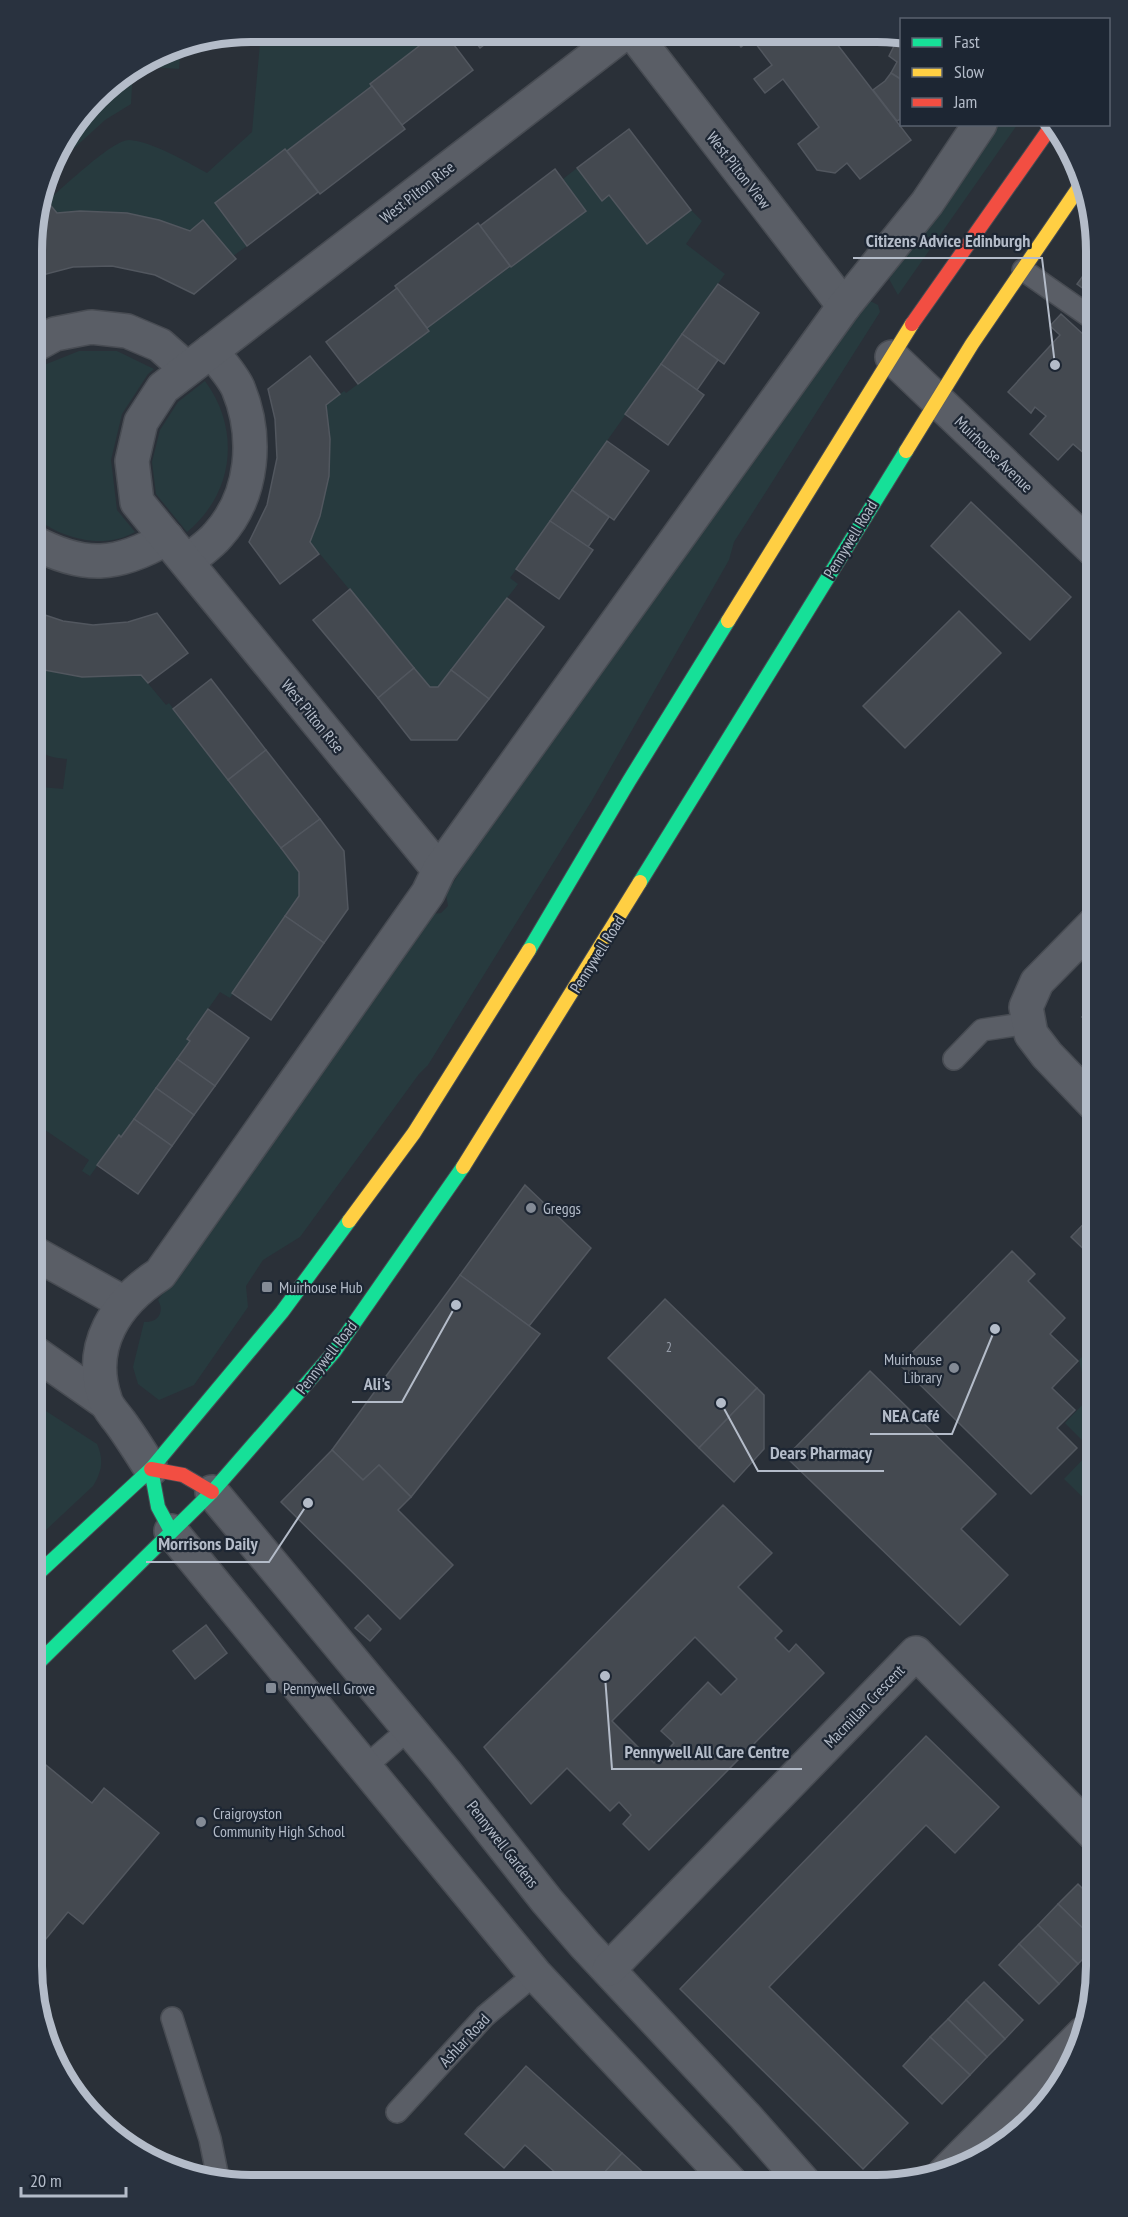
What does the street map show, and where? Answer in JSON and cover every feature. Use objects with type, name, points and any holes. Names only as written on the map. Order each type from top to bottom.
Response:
[{"type":"street","name":"West Pilton Rise","points":[[439,870],[137,502],[132,461],[141,422],[163,388],[613,42]]},
{"type":"street","name":"West Pilton View","points":[[640,42],[844,306]]},
{"type":"street","points":[[105,1402],[100,1366],[103,1347],[108,1330],[124,1303],[140,1287],[160,1274],[428,893],[439,870],[844,306],[927,203],[979,126]]},
{"type":"street","points":[[42,1571],[151,1468],[282,1312],[414,1133],[518,969],[629,781],[913,322],[1048,131]]},
{"type":"street","name":"Pennywell Road","points":[[42,1659],[212,1492],[334,1352],[480,1143],[972,344],[1077,191]]},
{"type":"street","points":[[42,341],[55,334],[91,327],[127,331],[199,360],[237,386],[250,424],[250,464],[240,502],[218,535],[177,550],[142,553],[113,560],[84,561],[55,554],[42,547]]},
{"type":"street","name":"Muirhouse Avenue","points":[[892,357],[1086,542]]},
{"type":"street","points":[[1086,932],[1037,982],[1026,1007],[1031,1034],[1047,1055],[1086,1096]]},
{"type":"street","points":[[42,1258],[124,1303]]},
{"type":"street","points":[[42,1358],[105,1402],[151,1468],[158,1507],[171,1531],[535,1974],[724,2175]]},
{"type":"street","points":[[151,1468],[183,1475],[212,1492]]},
{"type":"street","name":"Pennywell Gardens","points":[[212,1492],[446,1772],[547,1901],[797,2175]]},
{"type":"street","name":"Macmillan Crescent","points":[[609,1969],[916,1653],[1086,1826]]},
{"type":"street","points":[[961,2157],[1069,2048]]},
{"type":"lane","points":[[1023,270],[1086,314]]},
{"type":"lane","points":[[954,1059],[982,1030],[1028,1023]]},
{"type":"lane","points":[[366,1766],[409,1729]]},
{"type":"lane","name":"Ashlar Road","points":[[398,2112],[485,2016],[535,1974]]},
{"type":"lane","points":[[172,2018],[210,2139],[217,2172]]},
{"type":"green space","points":[[260,42],[424,42],[370,83],[372,86],[215,203],[247,246],[233,256],[203,220],[190,231],[158,220],[125,213],[74,211],[57,213],[48,202],[75,176],[121,142],[129,140],[148,144],[207,173],[252,132]]},
{"type":"green space","points":[[180,55],[179,69],[152,67]]},
{"type":"green space","points":[[132,79],[131,104],[105,120],[65,156],[77,135],[94,113]]},
{"type":"green space","points":[[996,126],[1016,126],[898,295],[889,279]]},
{"type":"green space","points":[[577,168],[609,195],[647,244],[691,210],[702,221],[686,244],[725,274],[510,578],[518,584],[438,687],[430,687],[310,542],[322,509],[328,475],[329,440],[326,405],[344,391],[346,393],[429,331],[427,328],[586,211],[563,179]]},
{"type":"green space","points":[[862,301],[870,301],[878,305],[880,312],[734,542],[729,560],[591,802],[428,1065],[419,1074],[300,1237],[263,1260],[246,1286],[248,1307],[194,1385],[159,1400],[138,1384],[133,1367],[144,1322],[153,1321],[159,1316],[161,1309],[158,1300],[430,914],[441,913],[448,906],[446,894],[536,751]]},
{"type":"green space","points":[[79,351],[117,351],[154,369],[148,374],[122,414],[111,460],[117,510],[135,532],[119,539],[95,541],[72,537],[42,523],[42,367]]},
{"type":"green space","points":[[205,381],[224,420],[228,440],[227,460],[223,480],[215,499],[203,516],[187,532],[156,494],[152,462],[160,430],[178,402]]},
{"type":"green space","points":[[42,670],[82,677],[141,675],[166,705],[169,703],[299,872],[299,896],[230,998],[220,992],[187,1039],[190,1041],[90,1176],[82,1171],[89,1160],[42,1128],[42,787],[63,789],[67,759],[55,758],[42,750]]},
{"type":"green space","points":[[1086,1353],[1086,1390],[1079,1360]]},
{"type":"green space","points":[[1086,1401],[1086,1444],[1065,1423]]},
{"type":"green space","points":[[42,1408],[97,1444],[101,1460],[100,1470],[93,1486],[42,1534]]},
{"type":"green space","points":[[1086,1456],[1086,1500],[1064,1479]]},
{"type":"building","points":[[424,42],[452,42],[473,70],[402,125],[370,84]]},
{"type":"building","points":[[476,42],[488,42],[480,48]]},
{"type":"building","points":[[737,42],[748,42],[741,47]]},
{"type":"building","points":[[754,42],[835,42],[911,140],[860,179],[847,163],[835,173],[817,170],[798,144],[819,127],[783,79],[765,93],[754,79],[772,65]]},
{"type":"building","points":[[895,43],[900,44],[900,79],[891,73],[897,62],[889,56]]},
{"type":"building","points":[[891,73],[900,79],[900,119],[897,121],[873,90]]},
{"type":"building","points":[[372,86],[405,129],[320,194],[287,151]]},
{"type":"building","points":[[629,129],[691,210],[647,244],[609,195],[602,201],[577,168]]},
{"type":"building","points":[[285,149],[318,192],[247,246],[215,203]]},
{"type":"building","points":[[555,169],[586,211],[511,267],[480,226]]},
{"type":"building","points":[[48,202],[57,213],[80,211],[127,213],[159,220],[190,231],[203,220],[236,259],[194,294],[155,275],[112,266],[73,267],[42,275],[44,224]]},
{"type":"building","points":[[478,223],[510,266],[427,328],[395,286]]},
{"type":"building","points":[[1086,272],[1086,291],[1077,284]]},
{"type":"building","points":[[718,284],[759,313],[724,364],[682,334]]},
{"type":"building","points":[[397,288],[429,331],[358,384],[326,342]]},
{"type":"building","points":[[1061,314],[1086,337],[1086,455],[1073,444],[1058,460],[1030,434],[1046,416],[1035,407],[1031,413],[1008,392],[1060,335],[1050,326]]},
{"type":"building","points":[[682,334],[718,360],[697,390],[661,364]]},
{"type":"building","points":[[310,356],[340,394],[326,405],[330,439],[329,476],[320,516],[310,542],[319,554],[280,584],[249,542],[267,505],[277,458],[275,419],[268,389]]},
{"type":"building","points":[[661,364],[704,395],[668,445],[625,414]]},
{"type":"building","points":[[607,441],[649,471],[614,520],[572,490]]},
{"type":"building","points":[[572,490],[609,517],[588,547],[550,521]]},
{"type":"building","points":[[971,502],[1071,597],[1030,640],[931,546]]},
{"type":"building","points":[[550,521],[593,550],[559,599],[516,569]]},
{"type":"building","points":[[350,589],[414,668],[378,698],[313,620]]},
{"type":"building","points":[[507,598],[544,627],[489,699],[451,670]]},
{"type":"building","points":[[959,611],[1001,653],[905,748],[863,706]]},
{"type":"building","points":[[157,613],[188,653],[148,683],[141,675],[82,677],[42,670],[42,614],[63,621],[93,625],[128,622]]},
{"type":"building","points":[[414,668],[430,687],[438,687],[451,670],[489,699],[457,740],[411,740],[378,698]]},
{"type":"building","points":[[211,679],[266,750],[228,780],[173,709]]},
{"type":"building","points":[[266,750],[320,819],[281,848],[228,780]]},
{"type":"building","points":[[320,819],[344,851],[348,909],[324,943],[285,916],[299,896],[299,872],[281,848]]},
{"type":"building","points":[[285,916],[324,943],[271,1020],[232,993]]},
{"type":"building","points":[[208,1009],[249,1038],[215,1086],[177,1059],[190,1041],[187,1039]]},
{"type":"building","points":[[177,1059],[215,1086],[194,1115],[156,1088]]},
{"type":"building","points":[[156,1088],[194,1115],[172,1146],[134,1119]]},
{"type":"building","points":[[134,1119],[172,1146],[138,1194],[97,1165]]},
{"type":"building","points":[[525,1185],[591,1248],[529,1326],[460,1275]]},
{"type":"building","points":[[1086,1221],[1086,1251],[1071,1237]]},
{"type":"building","points":[[1012,1251],[1035,1274],[1028,1281],[1065,1318],[1050,1334],[1078,1361],[1052,1388],[1075,1410],[1057,1428],[1077,1448],[1031,1494],[900,1365]]},
{"type":"building","points":[[460,1275],[540,1334],[411,1497],[379,1465],[363,1480],[332,1450]]},
{"type":"building","points":[[665,1299],[757,1388],[699,1448],[608,1358]]},
{"type":"building","points":[[870,1371],[996,1494],[961,1529],[1008,1575],[960,1625],[786,1457]]},
{"type":"building","points":[[757,1388],[764,1395],[764,1449],[734,1482],[699,1448]]},
{"type":"building","points":[[332,1450],[363,1480],[379,1465],[411,1497],[398,1510],[453,1565],[400,1619],[281,1502]]},
{"type":"building","points":[[723,1505],[772,1553],[738,1587],[782,1631],[775,1638],[789,1652],[796,1644],[824,1673],[649,1850],[623,1824],[631,1815],[619,1802],[610,1811],[567,1768],[531,1804],[484,1747]],"holes":[[[695,1637],[737,1679],[721,1695],[708,1682],[661,1731],[674,1743],[654,1763],[612,1721]]]},
{"type":"building","points":[[368,1615],[381,1629],[370,1641],[355,1628]]},
{"type":"building","points":[[206,1625],[227,1653],[195,1679],[173,1651]]},
{"type":"building","points":[[926,1736],[999,1807],[955,1853],[926,1825],[769,1987],[908,2123],[863,2169],[680,1989]]},
{"type":"building","points":[[46,1765],[92,1803],[104,1788],[159,1833],[83,1924],[68,1912],[42,1944],[42,1770]]},
{"type":"building","points":[[1078,1884],[1086,1892],[1086,1931],[1058,1904]]},
{"type":"building","points":[[1058,1904],[1086,1931],[1086,1956],[1078,1964],[1038,1925]]},
{"type":"building","points":[[1038,1925],[1078,1964],[1059,1984],[1019,1944]]},
{"type":"building","points":[[1019,1944],[1059,1984],[1039,2004],[999,1965]]},
{"type":"building","points":[[984,1982],[1023,2020],[1005,2039],[966,2000]]},
{"type":"building","points":[[966,2000],[1005,2039],[987,2057],[948,2019]]},
{"type":"building","points":[[948,2019],[987,2057],[970,2075],[930,2037]]},
{"type":"building","points":[[930,2037],[970,2075],[942,2104],[903,2066]]},
{"type":"building","points":[[526,2066],[622,2153],[602,2175],[558,2175],[525,2145],[504,2168],[465,2134]]},
{"type":"building","points":[[622,2153],[646,2175],[602,2175]]},
{"type":"traffic: fast","points":[[640,882],[906,451]]},
{"type":"traffic: fast","points":[[529,950],[629,781],[728,621]]},
{"type":"traffic: fast","points":[[42,1659],[212,1492],[334,1352],[463,1167]]},
{"type":"traffic: fast","points":[[42,1570],[151,1469],[282,1312],[349,1221]]},
{"type":"traffic: fast","points":[[151,1469],[158,1507],[171,1531]]},
{"type":"traffic: slow","points":[[906,451],[972,344],[1077,191]]},
{"type":"traffic: slow","points":[[728,621],[912,324]]},
{"type":"traffic: slow","points":[[463,1167],[640,882]]},
{"type":"traffic: slow","points":[[349,1221],[414,1133],[529,950]]},
{"type":"traffic: jam","points":[[912,324],[1048,131]]},
{"type":"traffic: jam","points":[[151,1469],[183,1475],[212,1492]]},
{"type":"place","name":"Citizens Advice Edinburgh","points":[[1055,365]]},
{"type":"place","name":"Greggs","points":[[531,1208]]},
{"type":"place","name":"Muirhouse Hub","points":[[267,1287]]},
{"type":"place","name":"Ali's","points":[[456,1305]]},
{"type":"place","name":"NEA Café","points":[[995,1329]]},
{"type":"place","name":"Muirhouse Library","points":[[954,1368]]},
{"type":"place","name":"Dears Pharmacy","points":[[721,1403]]},
{"type":"place","name":"Morrisons Daily","points":[[308,1503]]},
{"type":"place","name":"Pennywell All Care Centre","points":[[605,1676]]},
{"type":"place","name":"Pennywell Grove","points":[[271,1688]]},
{"type":"place","name":"Craigroyston Community High School","points":[[201,1822]]}]
